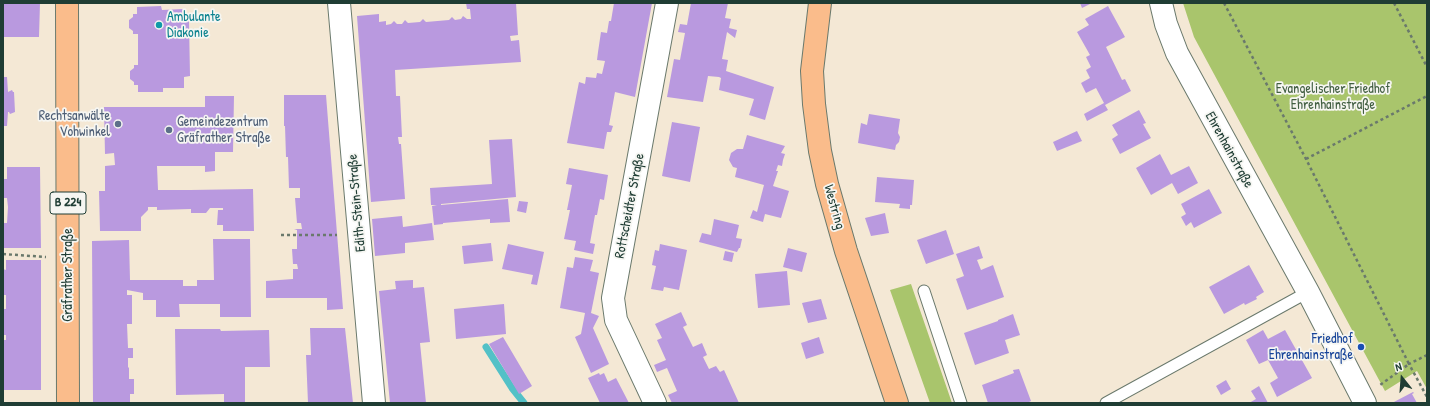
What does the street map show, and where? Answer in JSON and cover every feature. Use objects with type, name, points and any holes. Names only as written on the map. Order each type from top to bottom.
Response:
[{"type":"main road","name":"Gräfrather Straße","points":[[67,3],[68,403]]},
{"type":"main road","name":"Westring","points":[[820,3],[812,71],[814,104],[820,151],[827,184],[846,251],[897,403]]},
{"type":"street","name":"Edith-Stein-Straße","points":[[339,3],[374,403]]},
{"type":"street","name":"Rottscheidter Straße","points":[[655,403],[616,320],[612,298],[667,3]]},
{"type":"street","name":"Ehrenhainstraße","points":[[1162,3],[1166,24],[1177,53],[1308,292],[1364,401]]},
{"type":"lane","points":[[924,292],[961,403]]},
{"type":"lane","points":[[1109,402],[1308,292]]},
{"type":"path","points":[[1224,3],[1306,159],[1427,397]]},
{"type":"path","points":[[1394,3],[1427,67]]},
{"type":"path","points":[[1306,159],[1427,96]]},
{"type":"path","points":[[281,235],[360,234]]},
{"type":"path","points":[[3,254],[68,258]]},
{"type":"path","points":[[1364,401],[1409,364],[1427,355]]},
{"type":"green space","name":"Evangelischer Friedhof Ehrenhainstraße","points":[[1183,3],[1427,3],[1427,389],[1417,371],[1385,391],[1194,37]]},
{"type":"green space","points":[[911,284],[952,403],[930,403],[890,290]]},
{"type":"building","points":[[3,3],[40,3],[39,37],[3,37]]},
{"type":"building","points":[[466,3],[516,3],[518,35],[510,36],[511,41],[519,40],[521,62],[395,70],[396,96],[400,96],[402,137],[398,137],[399,144],[401,144],[405,199],[371,202],[357,16],[379,14],[379,22],[386,21],[386,25],[391,24],[394,21],[397,24],[402,24],[405,20],[408,23],[420,22],[423,19],[426,22],[449,20],[452,17],[455,20],[461,19],[463,16],[467,19],[471,19],[470,9],[467,9]]},
{"type":"building","points":[[614,3],[652,3],[635,97],[615,92],[609,125],[613,126],[611,132],[607,132],[604,149],[567,143],[579,82],[585,84],[586,77],[596,78],[597,73],[602,74],[605,61],[597,60],[601,32],[607,33]]},
{"type":"building","points":[[691,3],[728,3],[725,18],[731,19],[729,28],[737,30],[735,38],[727,32],[722,59],[728,60],[726,71],[774,87],[765,120],[749,115],[754,99],[719,90],[721,78],[719,77],[708,76],[703,102],[667,97],[674,59],[680,60],[685,33],[678,32],[680,24],[687,25]]},
{"type":"building","points":[[1080,3],[1092,3],[1082,8]]},
{"type":"building","points":[[161,6],[162,10],[183,9],[184,21],[189,21],[190,76],[184,77],[184,88],[163,88],[163,92],[138,92],[138,85],[134,85],[134,82],[130,79],[130,71],[134,68],[134,65],[138,65],[138,34],[133,34],[133,31],[129,28],[129,20],[133,17],[133,14],[137,14],[137,7]]},
{"type":"building","points":[[1108,6],[1125,37],[1106,47],[1122,80],[1125,79],[1131,91],[1105,105],[1108,110],[1087,121],[1084,114],[1104,103],[1096,88],[1086,93],[1081,83],[1090,78],[1086,70],[1091,67],[1086,57],[1090,55],[1077,32],[1089,25],[1085,19]]},
{"type":"building","points":[[3,77],[7,77],[8,92],[12,90],[14,92],[15,112],[10,114],[8,112],[7,126],[3,126]]},
{"type":"building","points":[[284,95],[326,95],[343,309],[327,310],[327,298],[266,298],[266,281],[293,279],[293,269],[298,269],[297,264],[293,264],[292,249],[297,249],[297,230],[294,229],[302,229],[301,223],[297,223],[295,198],[300,198],[300,188],[289,188],[288,157],[286,157],[284,126]]},
{"type":"building","name":"Gemeindezentrum Gräfrather Straße","points":[[205,96],[234,96],[233,152],[215,152],[215,171],[205,172],[205,166],[157,166],[158,190],[253,189],[254,231],[223,231],[223,225],[217,225],[218,210],[223,210],[223,208],[210,208],[206,213],[191,213],[191,209],[157,210],[157,207],[148,207],[148,210],[141,217],[141,231],[100,231],[99,191],[105,191],[105,166],[115,165],[114,153],[105,154],[104,107],[205,107]]},
{"type":"building","points":[[1139,110],[1146,123],[1143,124],[1151,138],[1120,154],[1112,139],[1118,135],[1112,125]]},
{"type":"building","points":[[869,114],[900,119],[898,133],[900,137],[895,150],[858,143],[861,123],[867,125]]},
{"type":"building","points":[[672,122],[700,127],[690,182],[662,176]]},
{"type":"building","points":[[1077,131],[1082,141],[1057,151],[1053,142]]},
{"type":"building","points":[[747,135],[785,146],[781,153],[785,154],[782,166],[778,165],[776,171],[778,171],[773,186],[789,191],[781,218],[765,214],[763,222],[750,218],[753,210],[757,212],[764,185],[735,177],[737,168],[733,167],[729,160],[731,153],[737,149],[743,149]]},
{"type":"building","points":[[512,139],[516,197],[441,204],[508,199],[510,222],[490,223],[490,219],[434,225],[432,206],[437,205],[431,205],[430,188],[492,184],[489,140]]},
{"type":"building","points":[[1160,154],[1171,175],[1189,166],[1198,183],[1178,194],[1172,183],[1151,195],[1136,168]]},
{"type":"building","points":[[7,167],[40,167],[41,248],[3,248],[3,223],[7,223],[8,207],[7,198],[3,198],[3,179],[7,179]]},
{"type":"building","points":[[569,168],[608,175],[604,200],[600,199],[597,215],[595,215],[590,243],[595,244],[593,254],[574,250],[576,241],[564,239],[570,210],[567,210],[572,185],[566,184]]},
{"type":"building","points":[[877,177],[914,180],[912,205],[910,205],[910,209],[899,208],[900,204],[875,202]]},
{"type":"building","points":[[1209,189],[1222,213],[1194,228],[1191,222],[1186,226],[1181,217],[1186,214],[1181,204]]},
{"type":"building","points":[[519,201],[528,202],[526,213],[517,211]]},
{"type":"building","points":[[885,213],[889,233],[871,236],[865,218]]},
{"type":"building","points":[[402,216],[403,227],[432,223],[434,240],[405,243],[405,253],[375,256],[372,219]]},
{"type":"building","points":[[714,219],[739,225],[736,238],[742,239],[740,248],[737,252],[699,242],[702,233],[711,235]]},
{"type":"building","points":[[946,230],[954,254],[926,264],[917,240]]},
{"type":"building","points":[[213,239],[250,239],[251,317],[220,317],[220,304],[179,304],[180,317],[156,317],[156,300],[143,300],[143,293],[127,290],[127,295],[132,295],[132,324],[127,324],[128,348],[133,348],[133,358],[128,358],[128,368],[129,367],[129,379],[134,379],[134,394],[130,394],[130,402],[93,402],[92,241],[129,240],[130,280],[183,280],[183,286],[197,286],[197,280],[214,280]]},
{"type":"building","points":[[491,243],[493,261],[464,264],[462,246]]},
{"type":"building","points":[[508,244],[544,252],[537,285],[531,284],[533,275],[502,269]]},
{"type":"building","points":[[660,244],[687,250],[679,290],[664,287],[663,291],[651,289],[656,266],[652,265],[655,250],[659,251]]},
{"type":"building","points":[[979,246],[983,258],[977,260],[981,270],[993,265],[1004,297],[967,310],[956,279],[964,276],[956,254]]},
{"type":"building","points":[[788,248],[807,253],[802,272],[783,267]]},
{"type":"building","points":[[725,251],[734,253],[732,262],[723,260]]},
{"type":"building","points":[[575,257],[593,260],[590,271],[599,273],[591,313],[599,316],[593,328],[609,364],[591,373],[575,337],[581,334],[585,313],[560,308],[567,267],[573,268]]},
{"type":"building","points":[[6,260],[41,260],[41,390],[3,390],[3,340],[6,340],[6,335],[3,335],[3,309],[6,309],[6,295],[3,295],[3,269],[6,270]]},
{"type":"building","points":[[1249,265],[1264,292],[1256,297],[1257,299],[1245,305],[1244,303],[1224,314],[1209,287]]},
{"type":"building","points":[[787,271],[790,305],[758,308],[755,274]]},
{"type":"building","points":[[413,280],[413,288],[424,287],[430,342],[420,343],[426,403],[390,403],[379,291],[396,289],[395,281]]},
{"type":"building","points":[[821,299],[827,319],[808,323],[802,303]]},
{"type":"building","points":[[504,304],[506,334],[456,339],[454,309]]},
{"type":"building","points":[[681,312],[687,325],[683,327],[693,347],[702,343],[707,355],[703,357],[709,369],[716,366],[720,372],[724,370],[739,403],[672,403],[668,395],[677,391],[667,368],[657,372],[654,365],[666,360],[657,340],[662,338],[655,324]]},
{"type":"building","points":[[1013,314],[1020,335],[1005,340],[1009,353],[975,365],[964,333]]},
{"type":"building","points":[[310,328],[345,328],[353,403],[308,403],[306,355],[311,355]]},
{"type":"building","points":[[175,329],[220,329],[221,331],[269,330],[270,367],[245,367],[245,403],[224,403],[224,394],[176,395]]},
{"type":"building","points":[[1263,330],[1268,339],[1285,330],[1312,378],[1277,397],[1270,383],[1278,378],[1268,360],[1259,364],[1246,340]]},
{"type":"building","points":[[503,337],[532,386],[519,394],[489,344]]},
{"type":"building","points":[[819,337],[824,353],[806,359],[801,343]]},
{"type":"building","points":[[1019,369],[1031,401],[1027,403],[988,403],[982,385],[1014,373],[1013,370]]},
{"type":"building","points":[[599,373],[600,375],[604,373],[608,382],[616,378],[629,403],[600,403],[588,378]]},
{"type":"building","points":[[1226,380],[1231,389],[1221,395],[1216,386]]},
{"type":"building","points":[[1259,386],[1268,403],[1249,403],[1256,399],[1251,391]]},
{"type":"building","points":[[1413,392],[1414,393],[1412,394],[1417,403],[1392,403]]},
{"type":"waterway","points":[[486,347],[512,388],[524,403]]},
{"type":"place","name":"Ambulante Diakonie","points":[[159,25]]},
{"type":"place","name":"Rechtsanwälte Vohwinkel","points":[[118,124]]},
{"type":"place","name":"Gemeindezentrum Gräfrather Straße","points":[[169,130]]},
{"type":"place","name":"Friedhof Ehrenhainstraße","points":[[1361,347]]}]
